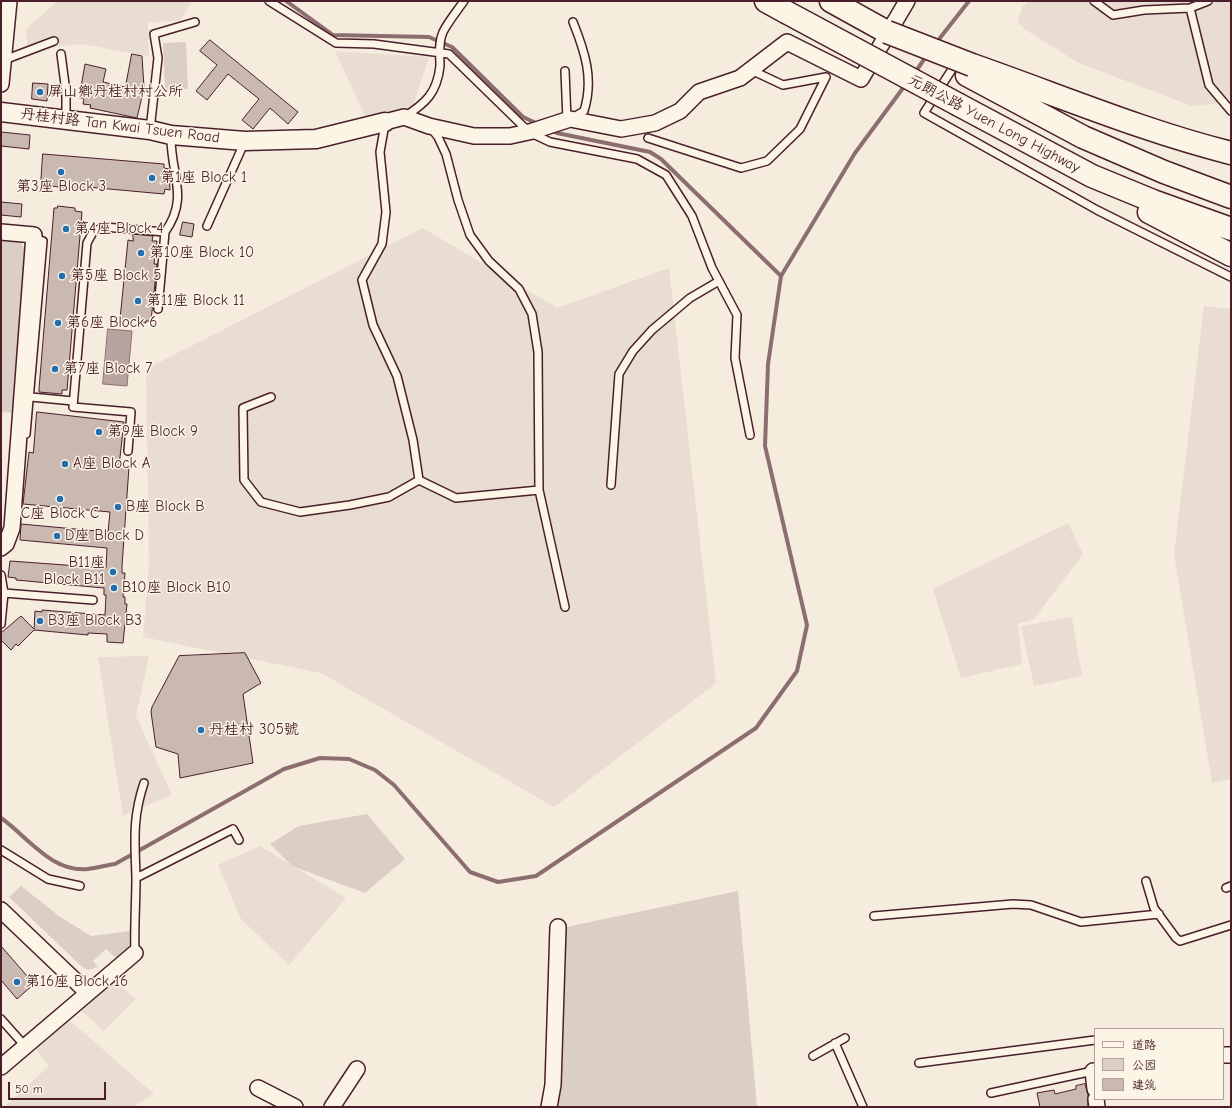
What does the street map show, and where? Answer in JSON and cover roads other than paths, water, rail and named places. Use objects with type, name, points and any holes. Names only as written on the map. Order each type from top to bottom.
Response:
[{"type":"highway","name":"元朗公路 Yuen Long Highway","points":[[766,1],[1092,176],[1152,201],[1231,229]]},
{"type":"highway","points":[[831,1],[887,32],[965,68],[1199,145],[1231,153]]},
{"type":"highway","name":"元朗公路 Yuen Long Highway","points":[[965,68],[1083,137],[1164,172],[1231,197]]},
{"type":"highway","points":[[1092,176],[1149,212],[1231,255]]},
{"type":"street","points":[[1,84],[10,1]]},
{"type":"street","points":[[404,117],[429,126],[474,136],[510,136],[531,132],[568,119],[621,129],[655,122],[680,111],[699,92],[740,78],[787,42],[861,79],[907,1]]},
{"type":"street","name":"丹桂村路 Tan Kwai Tsuen Road","points":[[1,112],[150,130],[171,135],[245,141],[316,140],[404,117]]},
{"type":"street","points":[[1,232],[34,235],[12,528],[10,536],[1,548]]},
{"type":"street","points":[[1,910],[88,993]]},
{"type":"street","points":[[549,1107],[553,1085],[558,927]]},
{"type":"street","points":[[1,1067],[135,953]]},
{"type":"street","points":[[332,1107],[357,1069]]},
{"type":"street","points":[[258,1088],[295,1107]]},
{"type":"lane","points":[[269,1],[336,43],[374,44],[438,54],[449,54],[531,132],[550,142],[637,159],[666,175],[692,216],[712,268],[736,315],[735,358],[750,435]]},
{"type":"lane","name":"丹桂村路 Tan Kwai Tsuen Road","points":[[404,117],[422,106],[435,90],[440,65],[438,54],[443,33],[464,1]]},
{"type":"lane","points":[[1094,1],[1113,15],[1144,10],[1190,8],[1208,1]]},
{"type":"lane","points":[[1190,8],[1210,85],[1231,111]]},
{"type":"lane","points":[[150,130],[158,58],[154,34],[195,22]]},
{"type":"lane","points":[[566,71],[568,119],[584,111],[589,96],[586,56],[573,22]]},
{"type":"lane","points":[[4,60],[54,41]]},
{"type":"lane","points":[[61,54],[66,92],[66,119]]},
{"type":"lane","points":[[965,68],[924,113],[1097,210],[1231,277]]},
{"type":"lane","points":[[648,138],[741,168],[768,161],[800,128],[826,77],[783,85],[751,70]]},
{"type":"lane","points":[[385,122],[380,152],[386,212],[382,244],[362,280],[373,325],[397,376],[413,440],[419,480]]},
{"type":"lane","points":[[429,126],[438,137],[446,154],[458,200],[470,234],[489,261],[519,289],[532,314],[538,352],[539,490],[565,606]]},
{"type":"lane","points":[[158,309],[165,232],[173,220],[178,206],[179,192],[171,153],[171,135]]},
{"type":"lane","points":[[207,226],[245,141]]},
{"type":"lane","points":[[128,451],[131,412],[73,407],[87,243],[93,232],[104,227],[165,232]]},
{"type":"lane","points":[[18,447],[25,445],[43,241],[34,238]]},
{"type":"lane","points":[[611,485],[620,374],[633,351],[652,330],[690,298],[719,281]]},
{"type":"lane","points":[[30,397],[74,401]]},
{"type":"lane","points":[[271,397],[243,408],[244,480],[261,502],[300,512],[350,505],[389,497],[419,480]]},
{"type":"lane","points":[[419,480],[456,498],[539,490]]},
{"type":"lane","points":[[1,575],[4,592],[1,624]]},
{"type":"lane","points":[[4,592],[93,600]]},
{"type":"lane","points":[[135,953],[134,930],[136,878],[134,826],[138,802],[144,783]]},
{"type":"lane","points":[[136,878],[233,829],[240,840]]},
{"type":"lane","points":[[1,850],[48,879],[80,886]]},
{"type":"lane","points":[[1146,881],[1154,908],[1180,941],[1231,925]]},
{"type":"lane","points":[[874,916],[1013,904],[1036,907],[1081,922],[1159,914]]},
{"type":"lane","points":[[1,1019],[25,1046]]},
{"type":"lane","points":[[813,1056],[845,1038]]},
{"type":"lane","points":[[919,1063],[1094,1040]]},
{"type":"lane","points":[[835,1044],[863,1107]]},
{"type":"lane","points":[[992,1093],[1094,1071]]},
{"type":"waterway","points":[[286,1],[333,35],[429,37],[452,47],[523,117],[538,124]]},
{"type":"waterway","points":[[936,43],[969,1]]},
{"type":"waterway","points":[[914,74],[927,55]]},
{"type":"waterway","points":[[1,818],[52,860],[75,869],[91,869],[115,864],[284,769],[320,758],[349,759],[375,770],[394,785],[470,872],[498,882],[536,876],[756,728],[797,671],[807,625],[765,446],[768,364],[781,276],[855,153],[906,84]]},
{"type":"waterway","points":[[550,130],[557,133],[650,152],[661,159],[781,276]]},
{"type":"place","name":"屏山鄉丹桂村村公所","points":[[40,92]]},
{"type":"place","name":"第3座 Block 3","points":[[61,172]]},
{"type":"place","name":"第1座 Block 1","points":[[152,178]]},
{"type":"place","name":"第4座 Block 4","points":[[66,229]]},
{"type":"place","name":"第10座 Block 10","points":[[141,253]]},
{"type":"place","name":"第5座 Block 5","points":[[62,276]]},
{"type":"place","name":"第11座 Block 11","points":[[138,301]]},
{"type":"place","name":"第6座 Block 6","points":[[58,323]]},
{"type":"place","name":"第7座 Block 7","points":[[55,369]]},
{"type":"place","name":"第9座 Block 9","points":[[99,432]]},
{"type":"place","name":"A座 Block A","points":[[65,464]]},
{"type":"place","name":"C座 Block C","points":[[60,499]]},
{"type":"place","name":"B座 Block B","points":[[118,507]]},
{"type":"place","name":"D座 Block D","points":[[57,536]]},
{"type":"place","name":"B11座 Block B11","points":[[113,572]]},
{"type":"place","name":"B10座 Block B10","points":[[114,588]]},
{"type":"place","name":"B3座 Block B3","points":[[40,621]]},
{"type":"place","name":"丹桂村 305號","points":[[201,730]]},
{"type":"place","name":"第16座 Block 16","points":[[17,982]]}]
